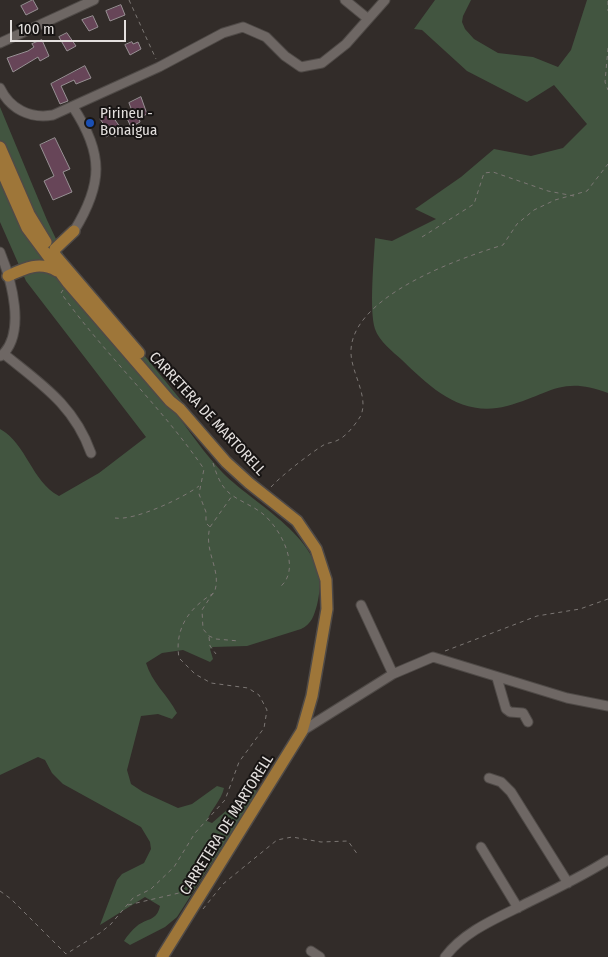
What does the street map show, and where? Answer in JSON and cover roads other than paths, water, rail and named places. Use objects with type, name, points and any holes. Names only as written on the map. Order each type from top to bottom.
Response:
[{"type":"main road","points":[[0,147],[29,214],[34,233],[35,252],[29,266]]},
{"type":"main road","name":"CARRETERA DE MARTORELL","points":[[0,167],[34,233],[61,269],[68,283],[170,401],[180,409],[237,473],[306,532],[320,558],[326,580],[328,598],[325,623],[312,696],[302,731],[162,957]]},
{"type":"main road","points":[[68,283],[55,261],[60,248],[74,232]]},
{"type":"main road","points":[[34,233],[41,246],[60,248]]},
{"type":"main road","points":[[60,248],[61,269]]},
{"type":"main road","points":[[8,276],[29,266],[61,269],[142,357],[180,409]]},
{"type":"street","points":[[345,0],[367,18]]},
{"type":"street","points":[[0,88],[4,98],[15,108],[25,114],[44,117],[85,102],[159,67],[222,33],[243,27],[266,37],[285,56],[301,67],[322,62],[346,44],[367,18],[385,0]]},
{"type":"street","points":[[0,43],[90,1]]},
{"type":"street","points":[[84,125],[85,102]]},
{"type":"street","points":[[73,107],[93,143],[96,175],[91,196],[74,232]]},
{"type":"street","points":[[63,111],[84,125]]},
{"type":"street","points":[[0,252],[8,276],[15,315],[11,340],[2,355],[60,399],[84,433],[92,453]]},
{"type":"street","points":[[360,605],[393,674]]},
{"type":"street","points":[[302,731],[393,674],[433,657],[567,698],[608,706]]},
{"type":"street","points":[[497,678],[506,709],[510,712],[523,713],[528,722]]},
{"type":"street","points":[[489,778],[501,782],[511,792],[568,883]]},
{"type":"street","points":[[482,847],[518,908]]},
{"type":"street","points":[[445,957],[466,936],[608,860]]},
{"type":"street","points":[[311,951],[320,957]]},
{"type":"place","name":"Pirineu - Bonaigua","points":[[90,123]]}]
